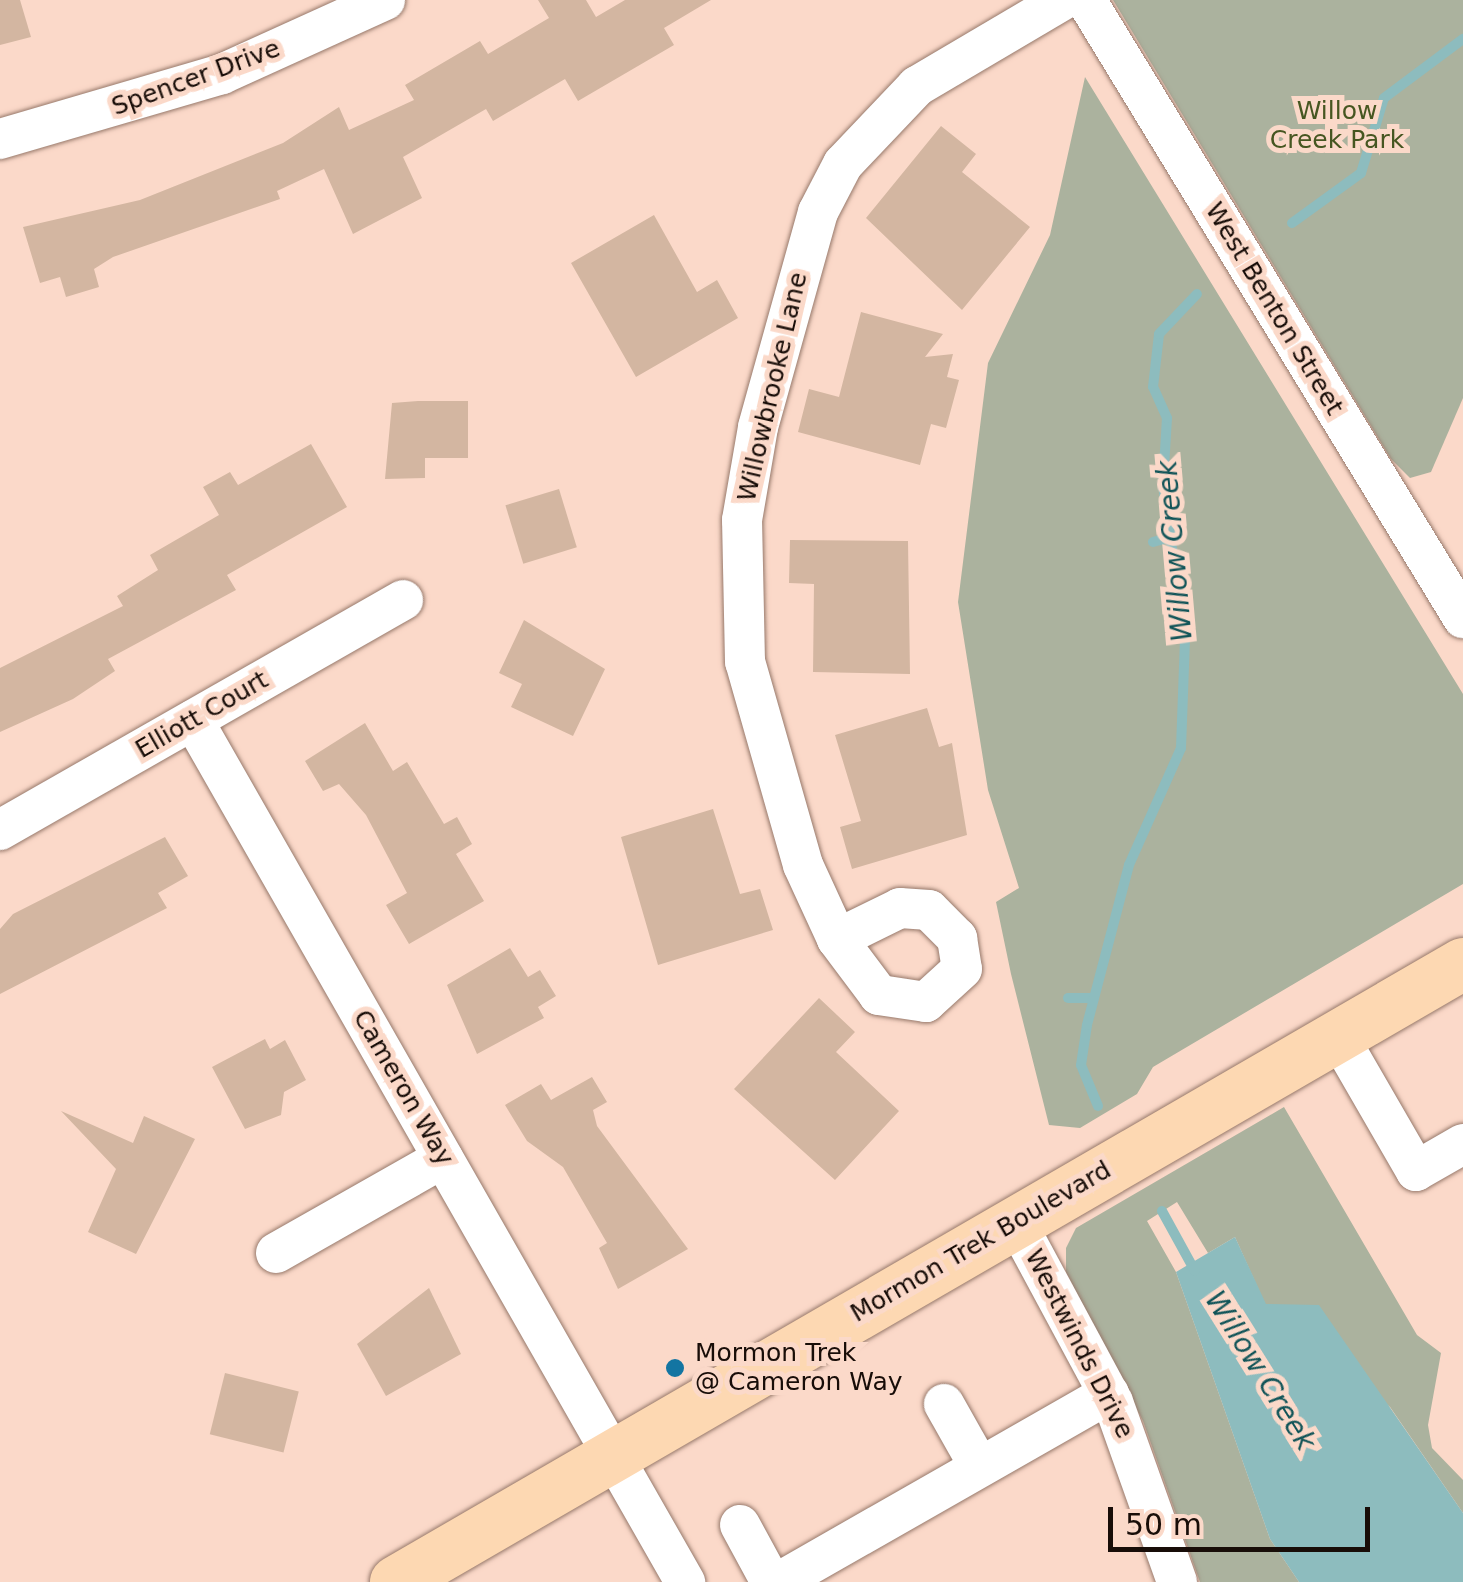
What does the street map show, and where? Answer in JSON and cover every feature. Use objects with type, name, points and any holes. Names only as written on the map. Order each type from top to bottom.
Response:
[{"type":"main road","name":"Mormon Trek Boulevard","points":[[396,1582],[1463,964]]},
{"type":"street","name":"Spencer Drive","points":[[0,139],[222,74],[386,0]]},
{"type":"street","name":"Willowbrooke Lane","points":[[837,939],[760,737],[745,662],[742,520],[758,427],[818,212],[843,164],[917,86],[1063,0]]},
{"type":"street","name":"West Benton Street","points":[[1086,0],[1451,577],[1463,618]]},
{"type":"street","name":"Elliott Court","points":[[0,830],[403,600]]},
{"type":"street","name":"Cameron Way","points":[[193,720],[685,1582]]},
{"type":"street","points":[[1338,1036],[1416,1171],[1463,1144]]},
{"type":"street","points":[[276,1253],[443,1158]]},
{"type":"street","name":"Westwinds Drive","points":[[1016,1222],[1109,1394],[1177,1582]]},
{"type":"street","points":[[740,1525],[775,1582],[1109,1394]]},
{"type":"street","points":[[944,1404],[980,1466]]},
{"type":"green space","name":"Willow Creek Park","points":[[1113,0],[1463,0],[1463,398],[1431,472],[1410,478],[1391,459]]},
{"type":"green space","points":[[1085,77],[1463,694],[1463,884],[1153,1067],[1137,1094],[1080,1128],[1049,1125],[1011,974],[996,902],[1019,888],[988,790],[958,602],[988,363],[1050,235]]},
{"type":"green space","points":[[1284,1107],[1417,1335],[1441,1353],[1428,1425],[1432,1448],[1463,1480],[1463,1513],[1390,1407],[1265,1304],[1235,1237],[1208,1253],[1177,1202],[1147,1221],[1176,1272],[1270,1539],[1299,1582],[1200,1582],[1143,1421],[1066,1272],[1066,1248],[1076,1228]]},
{"type":"water","points":[[1235,1237],[1266,1304],[1319,1305],[1463,1513],[1463,1582],[1299,1582],[1270,1539],[1176,1272]]},
{"type":"building","points":[[0,0],[20,0],[31,37],[0,45]]},
{"type":"building","points":[[538,0],[586,0],[596,17],[625,0],[711,0],[664,28],[674,45],[578,101],[565,79],[493,121],[486,109],[403,157],[422,198],[353,234],[324,169],[277,191],[280,199],[113,257],[94,269],[99,287],[66,297],[60,277],[40,283],[23,227],[140,200],[283,143],[339,107],[349,130],[414,100],[405,85],[480,41],[488,54],[549,18]]},
{"type":"building","points":[[941,126],[976,154],[962,172],[1030,227],[962,310],[866,218]]},
{"type":"building","points":[[654,215],[697,292],[717,280],[738,318],[636,377],[571,263]]},
{"type":"building","points":[[861,312],[943,334],[925,357],[953,354],[947,377],[959,380],[946,428],[931,424],[920,465],[798,432],[809,389],[839,397]]},
{"type":"building","points":[[468,401],[468,458],[425,458],[425,478],[385,479],[392,403]]},
{"type":"building","points":[[311,444],[347,507],[227,575],[236,590],[108,659],[115,671],[73,699],[0,732],[0,668],[123,606],[117,596],[158,570],[150,555],[219,515],[203,487],[230,472],[238,485]]},
{"type":"building","points":[[559,489],[577,547],[523,564],[505,505]]},
{"type":"building","points":[[790,540],[908,541],[910,674],[813,672],[814,584],[789,583]]},
{"type":"building","points":[[524,620],[605,669],[573,736],[511,707],[522,684],[499,673]]},
{"type":"building","points":[[927,708],[939,747],[952,743],[967,835],[852,869],[840,827],[861,821],[835,735]]},
{"type":"building","points":[[365,723],[393,771],[407,762],[444,824],[457,817],[472,844],[456,854],[484,901],[409,944],[386,905],[407,893],[366,815],[339,784],[323,791],[305,761]]},
{"type":"building","points":[[713,809],[740,894],[760,889],[773,930],[658,965],[621,837]]},
{"type":"building","points":[[165,837],[188,876],[158,893],[167,908],[0,994],[0,929],[13,914]]},
{"type":"building","points":[[510,948],[528,977],[540,970],[556,996],[538,1007],[544,1018],[477,1054],[447,985]]},
{"type":"building","points":[[819,998],[855,1032],[836,1052],[899,1111],[835,1180],[734,1089]]},
{"type":"building","points":[[265,1039],[270,1049],[285,1040],[306,1080],[284,1092],[281,1115],[245,1129],[212,1067]]},
{"type":"building","points":[[592,1077],[607,1102],[593,1110],[597,1126],[688,1249],[618,1289],[599,1248],[607,1243],[563,1167],[527,1141],[505,1105],[541,1084],[551,1100]]},
{"type":"building","points":[[61,1111],[133,1143],[144,1116],[195,1139],[136,1254],[88,1232],[116,1169]]},
{"type":"building","points":[[429,1288],[461,1354],[386,1396],[357,1344]]},
{"type":"building","points":[[225,1373],[299,1391],[284,1453],[210,1434]]},
{"type":"waterway","name":"Willow Creek","points":[[1292,223],[1361,173],[1384,98],[1463,39]]},
{"type":"waterway","name":"Willow Creek","points":[[1098,1106],[1081,1065],[1087,1025],[1129,865],[1181,748],[1185,640],[1163,485],[1167,418],[1153,387],[1159,334],[1197,294]]},
{"type":"waterway","points":[[1153,542],[1174,536]]},
{"type":"waterway","points":[[1068,998],[1093,998]]},
{"type":"waterway","name":"Willow Creek","points":[[1162,1211],[1195,1271]]},
{"type":"place","name":"Mormon Trek @ Cameron Way","points":[[675,1368]]}]
